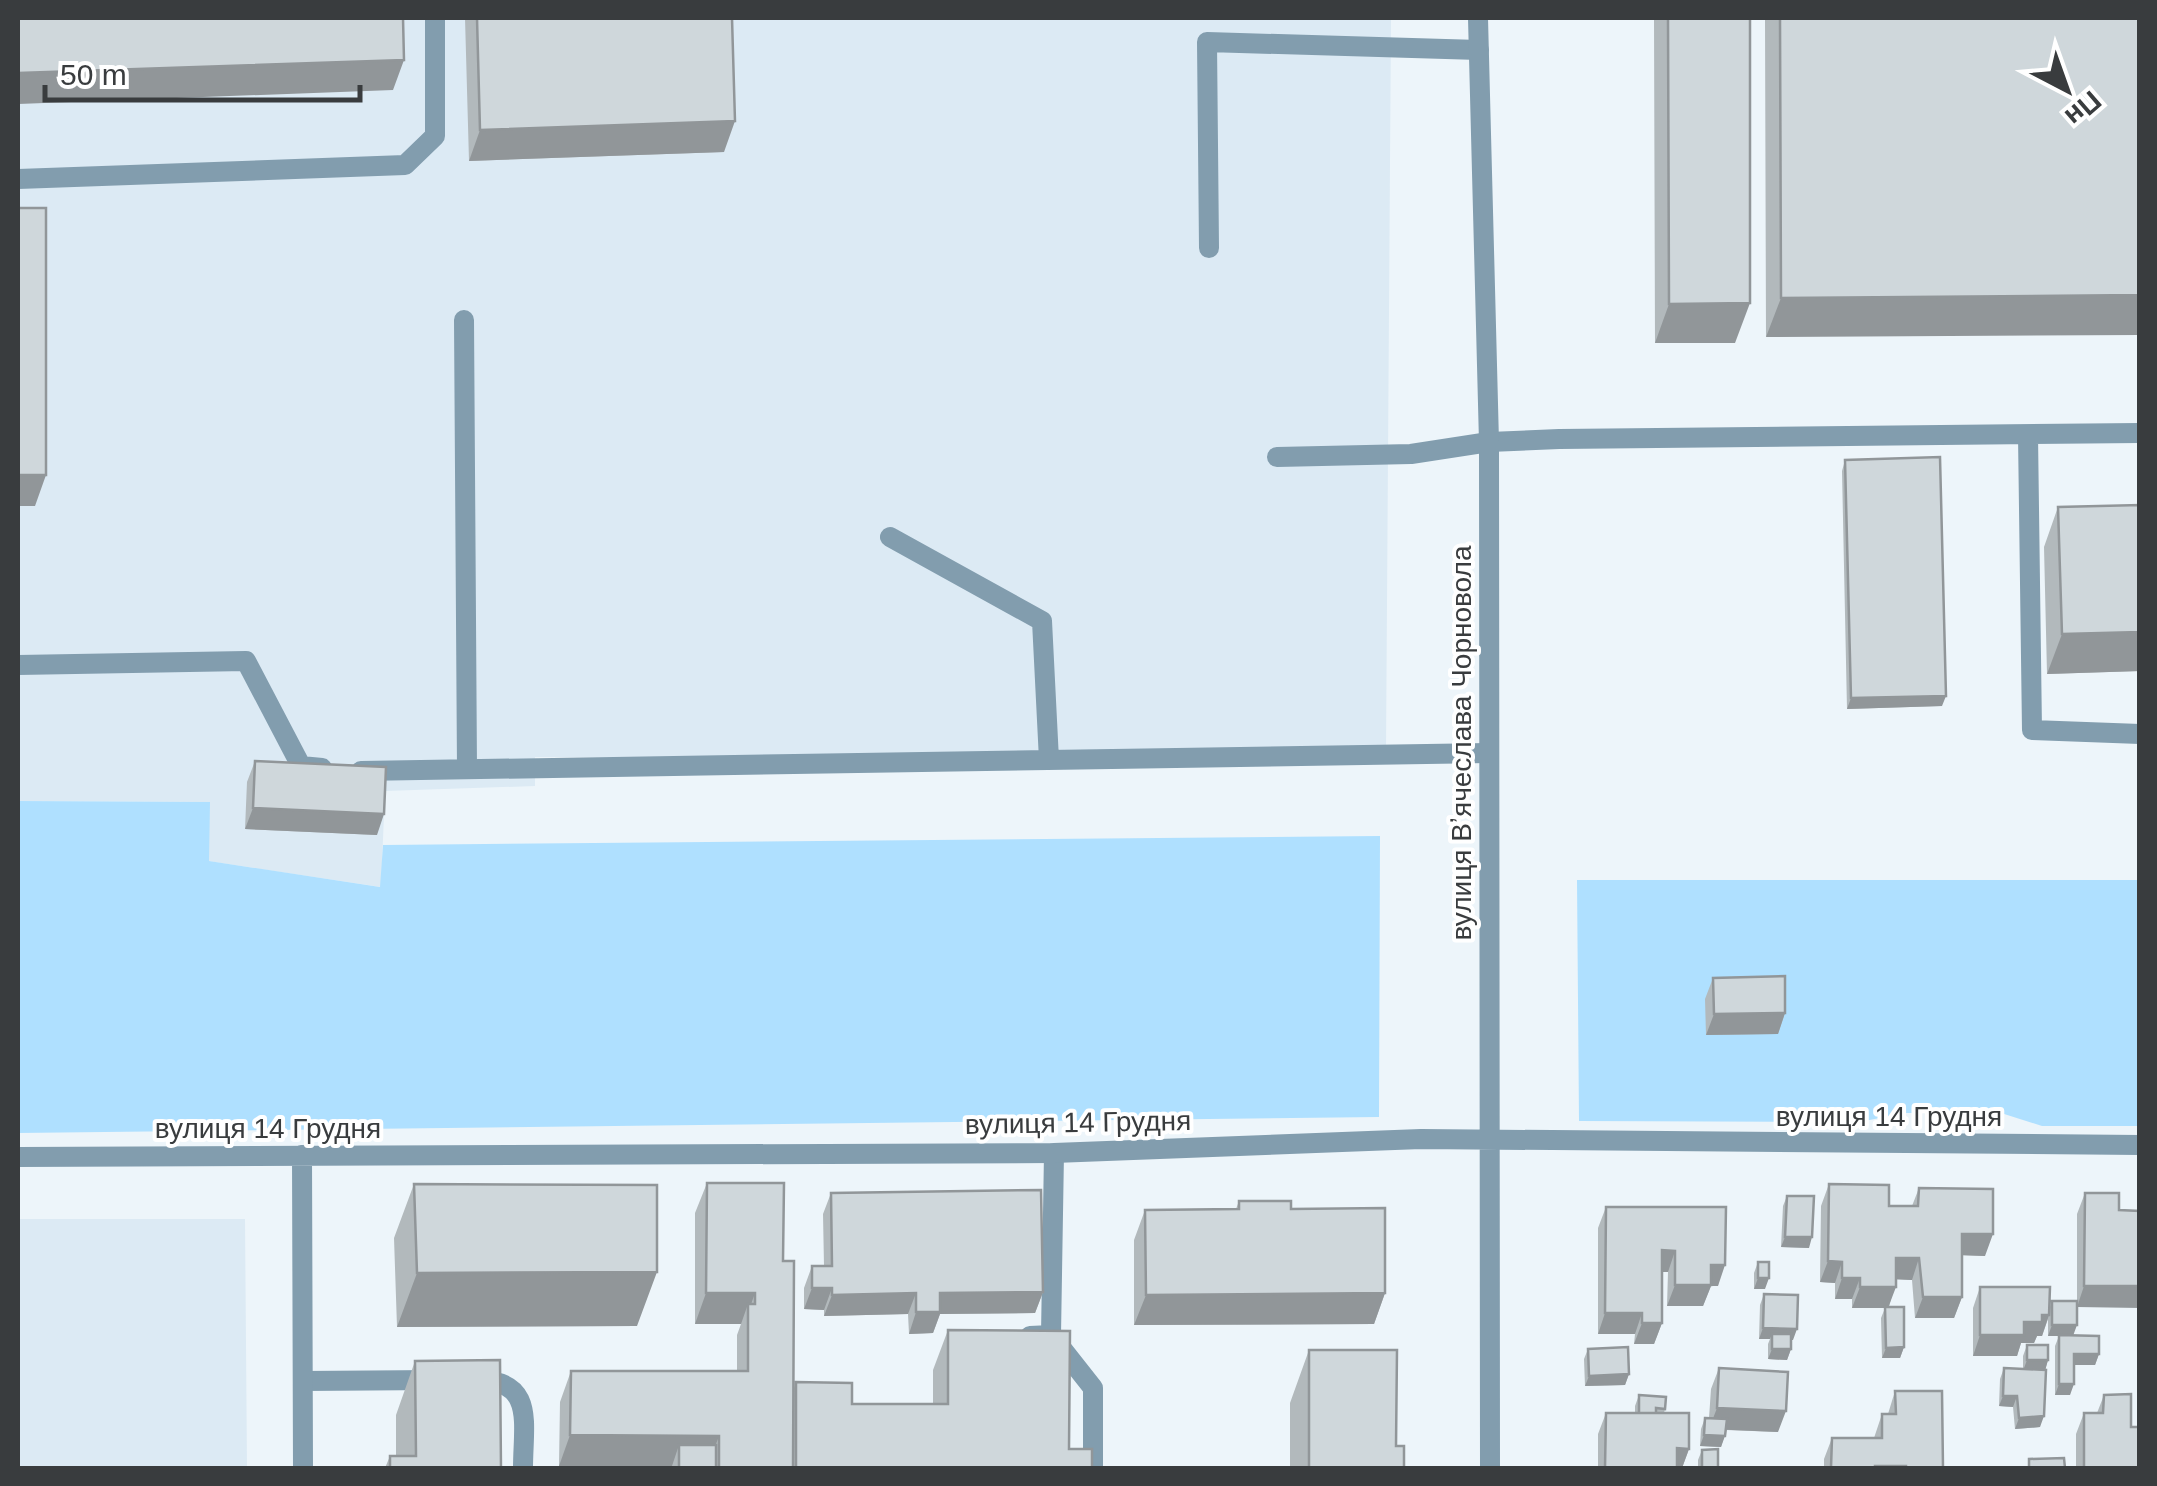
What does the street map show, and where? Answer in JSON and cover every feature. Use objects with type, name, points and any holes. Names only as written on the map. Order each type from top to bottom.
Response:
[{"type":"street","points":[[18,180],[405,165],[434,136],[435,18]]},
{"type":"street","name":"вулиця Вʼячеслава Чорновола","points":[[1478,18],[1489,442],[1490,1468]]},
{"type":"street","points":[[1210,248],[1207,42],[1479,50]]},
{"type":"street","points":[[464,320],[467,769]]},
{"type":"street","points":[[1277,457],[1411,454],[1489,442],[1666,437],[2140,433]]},
{"type":"street","points":[[2028,435],[2032,730],[2140,734]]},
{"type":"street","points":[[890,537],[1042,621],[1049,760]]},
{"type":"street","points":[[18,664],[246,661],[302,766],[380,772],[1489,753]]},
{"type":"street","name":"вулиця 14 Грудня","points":[[18,1157],[1054,1152],[1421,1139],[2140,1145]]},
{"type":"street","points":[[1054,1152],[1051,1335],[1093,1388],[1093,1468]]},
{"type":"street","points":[[302,1155],[304,1468]]},
{"type":"street","points":[[1018,1336],[1051,1335]]},
{"type":"street","points":[[303,1382],[503,1382],[520,1399],[523,1468]]},
{"type":"shaded area","points":[[18,18],[1391,18],[1386,750],[1049,760],[535,757],[535,786],[385,791],[381,887],[208,861],[209,802],[18,801]]},
{"type":"shaded area","points":[[18,801],[210,802],[209,861],[380,887],[383,845],[1380,836],[1379,1117],[18,1133]]},
{"type":"shaded area","points":[[1577,880],[2139,880],[2139,1126],[2042,1126],[2001,1113],[1906,1113],[1859,1122],[1579,1121]]},
{"type":"shaded area","points":[[18,1219],[245,1219],[247,1468],[18,1468]]},
{"type":"building","points":[[18,18],[403,18],[404,60],[18,73]]},
{"type":"building","points":[[477,18],[732,18],[735,121],[480,130]]},
{"type":"building","points":[[1668,18],[1750,18],[1750,303],[1669,304]]},
{"type":"building","points":[[1780,18],[2140,18],[2140,295],[1781,298]]},
{"type":"building","points":[[18,208],[46,208],[46,475],[18,475]]},
{"type":"building","points":[[1940,457],[1946,696],[1851,698],[1845,460]]},
{"type":"building","points":[[2140,505],[2140,632],[2062,634],[2058,507]]},
{"type":"building","points":[[255,761],[386,767],[384,814],[253,808]]},
{"type":"building","points":[[1785,976],[1785,1013],[1714,1014],[1713,978]]},
{"type":"building","points":[[707,1183],[784,1183],[783,1261],[794,1261],[793,1468],[719,1468],[719,1436],[570,1435],[571,1371],[748,1371],[748,1304],[755,1304],[755,1293],[706,1293]]},
{"type":"building","points":[[414,1184],[657,1185],[657,1272],[417,1273]]},
{"type":"building","points":[[1829,1184],[1889,1185],[1889,1206],[1918,1206],[1919,1188],[1993,1189],[1993,1234],[1962,1234],[1962,1297],[1923,1297],[1919,1258],[1896,1258],[1896,1287],[1860,1287],[1860,1278],[1842,1278],[1842,1262],[1828,1261]]},
{"type":"building","points":[[1041,1190],[1043,1292],[940,1293],[940,1312],[916,1312],[916,1293],[832,1295],[832,1288],[812,1288],[812,1266],[832,1266],[831,1193]]},
{"type":"building","points":[[2085,1193],[2119,1193],[2119,1210],[2140,1211],[2140,1286],[2084,1286]]},
{"type":"building","points":[[1787,1196],[1814,1196],[1812,1237],[1785,1237]]},
{"type":"building","points":[[1239,1201],[1291,1201],[1291,1209],[1385,1208],[1385,1293],[1146,1295],[1145,1210],[1239,1209]]},
{"type":"building","points":[[1606,1207],[1726,1207],[1725,1265],[1711,1265],[1711,1285],[1675,1285],[1675,1251],[1662,1250],[1662,1323],[1642,1323],[1642,1313],[1605,1313]]},
{"type":"building","points":[[1758,1262],[1769,1262],[1769,1278],[1758,1278]]},
{"type":"building","points":[[1980,1287],[2050,1287],[2049,1315],[2042,1315],[2042,1322],[2024,1322],[2024,1335],[1980,1335]]},
{"type":"building","points":[[1764,1294],[1798,1295],[1797,1329],[1763,1328]]},
{"type":"building","points":[[2052,1301],[2077,1301],[2077,1325],[2052,1325]]},
{"type":"building","points":[[1885,1307],[1904,1307],[1904,1347],[1886,1348]]},
{"type":"building","points":[[948,1330],[1070,1331],[1069,1449],[1092,1449],[1092,1468],[796,1468],[796,1382],[852,1383],[852,1404],[948,1404]]},
{"type":"building","points":[[1772,1334],[1791,1334],[1791,1349],[1772,1349]]},
{"type":"building","points":[[2059,1335],[2099,1336],[2099,1354],[2074,1354],[2074,1384],[2059,1384]]},
{"type":"building","points":[[2027,1345],[2048,1345],[2048,1360],[2027,1360]]},
{"type":"building","points":[[1628,1347],[1629,1374],[1589,1376],[1588,1349]]},
{"type":"building","points":[[1309,1350],[1397,1350],[1396,1446],[1404,1446],[1404,1468],[1309,1468]]},
{"type":"building","points":[[500,1360],[501,1468],[390,1468],[390,1456],[416,1456],[415,1361]]},
{"type":"building","points":[[1719,1368],[1788,1372],[1786,1411],[1717,1408]]},
{"type":"building","points":[[2004,1368],[2046,1370],[2044,1416],[2019,1418],[2017,1396],[2003,1396]]},
{"type":"building","points":[[1895,1391],[1942,1391],[1943,1468],[1831,1468],[1832,1438],[1882,1438],[1882,1414],[1896,1414]]},
{"type":"building","points":[[2131,1394],[2131,1427],[2140,1427],[2140,1468],[2084,1468],[2084,1413],[2103,1413],[2104,1395]]},
{"type":"building","points":[[1639,1395],[1666,1397],[1665,1409],[1639,1413]]},
{"type":"building","points":[[1606,1413],[1689,1413],[1689,1449],[1677,1448],[1677,1468],[1605,1468]]},
{"type":"building","points":[[1705,1418],[1727,1419],[1725,1436],[1704,1435]]},
{"type":"building","points":[[679,1445],[716,1445],[716,1468],[679,1468]]},
{"type":"building","points":[[1718,1449],[1718,1468],[1702,1468],[1702,1450]]},
{"type":"building","points":[[2064,1458],[2065,1468],[2029,1468],[2029,1459]]}]
